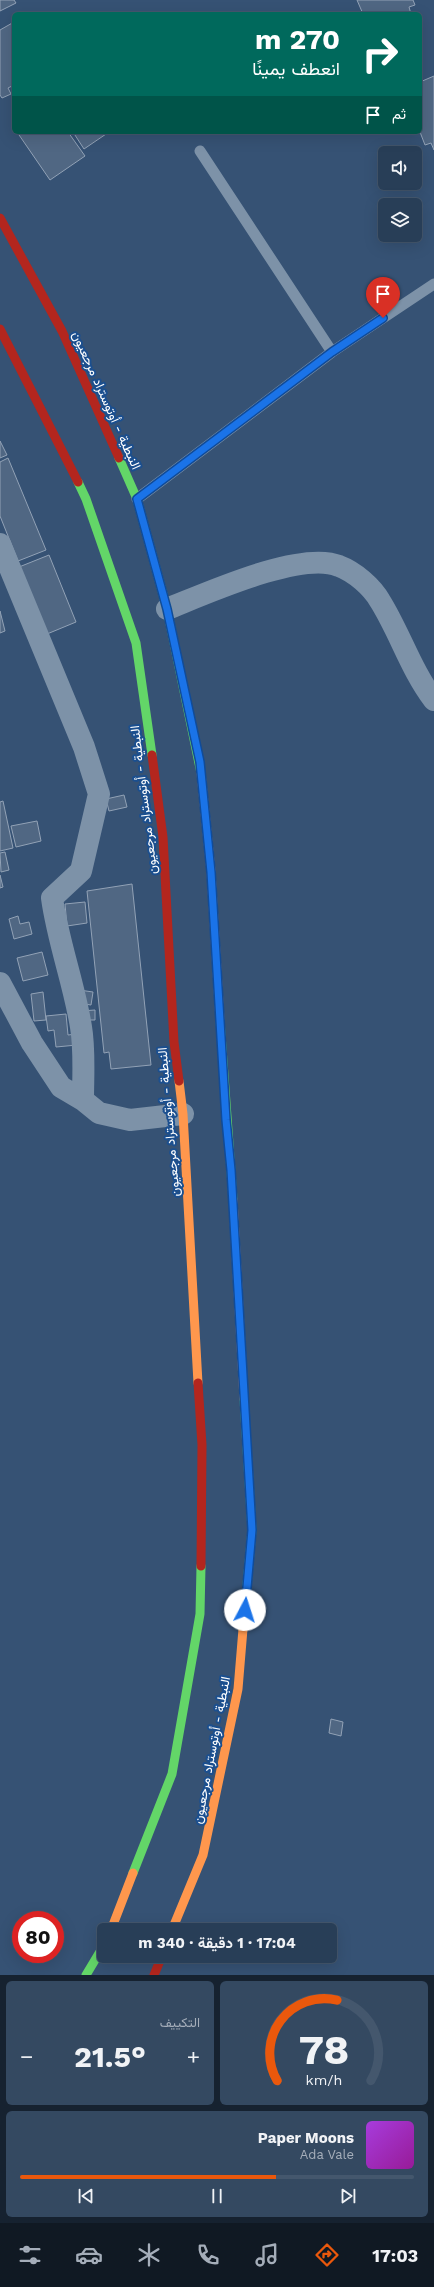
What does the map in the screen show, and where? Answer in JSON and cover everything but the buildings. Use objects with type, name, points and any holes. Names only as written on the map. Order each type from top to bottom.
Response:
[{"type":"highway","name":"النبطية - أوتوستراد مرجعيون","points":[[0,218],[62,331],[137,499],[167,609],[200,762],[211,872],[226,1120],[231,1170],[252,1530],[238,1689],[203,1855],[175,1923]]},
{"type":"highway","name":"النبطية - أوتوستراد مرجعيون","points":[[0,329],[86,499],[136,643],[163,837],[174,1042],[183,1114],[202,1445],[200,1614],[172,1774],[114,1923]]},
{"type":"highway","points":[[86,1975],[97,1957]]},
{"type":"highway","points":[[154,1975],[159,1963]]},
{"type":"street","points":[[0,544],[84,747],[99,794],[81,871],[52,898],[57,932],[68,971],[81,1028],[83,1100]]},
{"type":"street","points":[[167,609],[263,572],[313,563],[338,565],[359,577],[380,600],[422,685],[434,700]]},
{"type":"street","points":[[0,983],[32,1043],[61,1087],[83,1100],[99,1113],[130,1120],[183,1114]]},
{"type":"lane","points":[[200,152],[332,352]]},
{"type":"lane","points":[[137,499],[332,352],[434,284]]},
{"type":"traffic: fast","points":[[119,458],[137,499],[167,609],[201,773]]},
{"type":"traffic: fast","points":[[78,482],[86,499],[136,643],[152,755]]},
{"type":"traffic: fast","points":[[220,1020],[233,1199]]},
{"type":"traffic: fast","points":[[243,1629],[252,1530],[244,1399]]},
{"type":"traffic: fast","points":[[133,1873],[172,1774],[200,1614],[201,1566]]},
{"type":"traffic: fast","points":[[86,1975],[97,1957]]},
{"type":"traffic: slow","points":[[201,773],[211,871],[220,1020]]},
{"type":"traffic: slow","points":[[179,1081],[183,1114],[198,1383]]},
{"type":"traffic: slow","points":[[233,1199],[244,1399]]},
{"type":"traffic: slow","points":[[175,1923],[203,1855],[238,1689],[243,1629]]},
{"type":"traffic: slow","points":[[114,1923],[133,1873]]},
{"type":"traffic: jam","points":[[0,218],[62,331],[119,458]]},
{"type":"traffic: jam","points":[[0,329],[78,482]]},
{"type":"traffic: jam","points":[[152,755],[163,837],[174,1042],[179,1081]]},
{"type":"traffic: jam","points":[[198,1383],[202,1445],[201,1566]]},
{"type":"traffic: jam","points":[[154,1975],[159,1963]]},
{"type":"route","points":[[245,1610],[252,1530],[246,1443],[238,1276],[216,973],[211,872],[200,762],[167,609],[137,499],[332,352],[383,318]]}]
